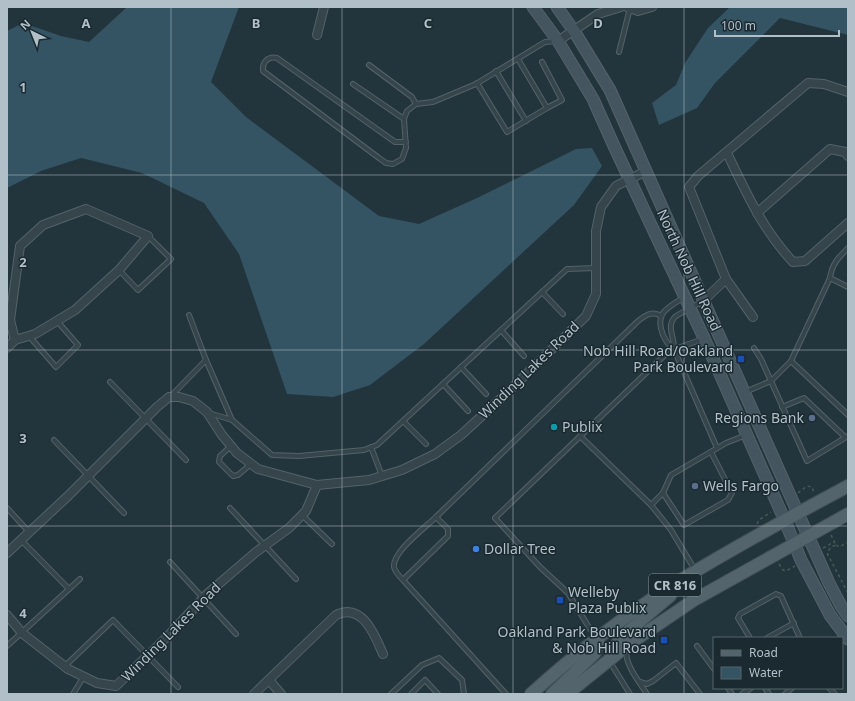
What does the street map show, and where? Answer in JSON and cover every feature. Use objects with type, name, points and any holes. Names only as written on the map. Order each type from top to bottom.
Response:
[{"type":"main road","name":"North Nob Hill Road","points":[[533,7],[558,41],[593,99],[704,338],[801,560],[830,615],[848,639]]},
{"type":"main road","name":"North Nob Hill Road","points":[[557,7],[574,31],[610,90],[829,584],[848,616]]},
{"type":"main road","name":"CR 816","points":[[531,694],[599,637],[674,585],[848,486]]},
{"type":"main road","name":"CR 816","points":[[567,694],[629,644],[694,600],[848,514]]},
{"type":"main road","points":[[609,660],[620,638],[670,596],[674,585]]},
{"type":"main road","points":[[552,694],[596,653],[599,637]]},
{"type":"street","points":[[316,35],[324,7]]},
{"type":"street","points":[[558,41],[598,14],[621,7]]},
{"type":"street","points":[[629,8],[638,11],[652,7]]},
{"type":"street","points":[[753,317],[726,279],[689,187],[698,176],[808,83],[824,84],[848,92]]},
{"type":"street","points":[[757,213],[830,149],[845,152],[848,156]]},
{"type":"street","points":[[727,153],[757,213],[771,237],[793,262],[805,261],[848,223]]},
{"type":"street","name":"Winding Lakes Road","points":[[169,397],[179,397],[193,401],[207,412],[222,435],[237,453],[258,468],[317,485],[369,480],[402,470],[435,454],[461,435],[508,392],[586,316],[596,294],[596,231],[601,207],[616,186],[646,171]]},
{"type":"street","points":[[7,348],[14,340],[35,334],[75,310],[120,270],[148,236],[86,209],[43,225],[20,246],[10,320],[14,340]]},
{"type":"street","points":[[703,301],[726,279]]},
{"type":"street","points":[[7,553],[89,476],[157,407],[169,397]]},
{"type":"street","name":"Winding Lakes Road","points":[[7,615],[22,632],[65,666],[97,683],[116,686],[168,636],[203,598],[264,546],[289,528],[306,511],[317,485]]},
{"type":"street","points":[[254,694],[336,615],[342,612],[351,612],[358,615],[366,622],[374,633],[383,654]]},
{"type":"street","points":[[269,680],[281,694]]},
{"type":"lane","points":[[619,52],[629,8]]},
{"type":"lane","points":[[406,142],[395,142],[277,58],[272,57],[267,59],[262,65],[263,71],[386,163],[393,164],[402,159],[406,148],[406,142],[404,119],[407,111],[416,104],[433,102],[477,83],[545,42],[558,41]]},
{"type":"lane","points":[[518,59],[548,108]]},
{"type":"lane","points":[[477,83],[507,132],[562,100],[542,62]]},
{"type":"lane","points":[[369,65],[412,97],[416,104]]},
{"type":"lane","points":[[496,72],[526,121]]},
{"type":"lane","points":[[353,84],[404,119]]},
{"type":"lane","points":[[120,270],[138,290],[172,259],[148,236]]},
{"type":"lane","points":[[744,392],[771,381],[791,361],[830,278],[832,268],[838,258],[848,248]]},
{"type":"lane","points":[[207,412],[232,420],[272,455],[298,456],[364,450],[376,445],[403,421],[567,269],[596,268]]},
{"type":"lane","points":[[830,278],[848,287]]},
{"type":"lane","points":[[542,292],[563,314]]},
{"type":"lane","points":[[674,350],[668,345],[660,326],[660,316],[664,310],[685,296]]},
{"type":"lane","points":[[703,301],[672,320],[670,328],[674,343],[674,350],[716,448]]},
{"type":"lane","points":[[506,694],[397,573],[394,566],[396,558],[402,549],[644,315],[650,313],[660,316]]},
{"type":"lane","points":[[189,315],[206,360],[232,420]]},
{"type":"lane","points":[[28,336],[56,366],[78,345],[57,321]]},
{"type":"lane","points":[[501,330],[524,356]]},
{"type":"lane","points":[[599,637],[590,629],[568,593],[540,567],[495,518],[669,351],[704,338]]},
{"type":"lane","points":[[754,348],[761,359],[782,407],[807,461],[847,436],[804,398],[782,407]]},
{"type":"lane","points":[[169,397],[206,360]]},
{"type":"lane","points":[[791,361],[848,415]]},
{"type":"lane","points":[[461,367],[486,394]]},
{"type":"lane","points":[[110,382],[186,460]]},
{"type":"lane","points":[[443,384],[468,411]]},
{"type":"lane","points":[[403,421],[426,444]]},
{"type":"lane","points":[[651,505],[663,493],[671,474],[716,448],[747,434]]},
{"type":"lane","points":[[580,436],[651,505],[671,530],[695,572]]},
{"type":"lane","points":[[54,440],[124,513]]},
{"type":"lane","points":[[231,446],[220,456],[219,462],[233,476],[238,475],[252,464]]},
{"type":"lane","points":[[371,447],[382,476]]},
{"type":"lane","points":[[663,493],[684,525],[728,500],[732,493],[711,452]]},
{"type":"lane","points":[[7,508],[30,532]]},
{"type":"lane","points":[[230,508],[296,579]]},
{"type":"lane","points":[[302,515],[332,544]]},
{"type":"lane","points":[[403,580],[448,536],[448,530],[436,517]]},
{"type":"lane","points":[[21,540],[69,589]]},
{"type":"lane","points":[[170,562],[236,634]]},
{"type":"lane","points":[[7,646],[80,579]]},
{"type":"lane","points":[[749,637],[738,618],[740,614],[776,594],[781,596],[794,623],[799,637]]},
{"type":"lane","points":[[65,666],[113,620],[178,687]]},
{"type":"lane","points":[[769,637],[794,623]]},
{"type":"lane","points":[[629,644],[626,654],[627,662],[647,694]]},
{"type":"lane","points":[[697,646],[713,668]]},
{"type":"lane","points":[[391,694],[422,665],[439,658],[462,680],[464,694]]},
{"type":"lane","points":[[609,660],[630,694]]},
{"type":"lane","points":[[640,682],[647,684],[654,681],[676,663],[700,694]]},
{"type":"lane","points":[[73,694],[84,676]]},
{"type":"lane","points":[[411,694],[425,680],[438,694]]},
{"type":"path","points":[[834,542],[839,547],[848,542]]},
{"type":"path","points":[[836,544],[830,548],[827,553],[848,593]]},
{"type":"water","points":[[127,7],[239,7],[211,82],[246,117],[379,216],[419,224],[477,198],[576,149],[592,148],[602,166],[574,205],[424,344],[370,385],[333,397],[287,394],[239,254],[204,203],[142,173],[81,158],[41,171],[7,188],[7,31],[23,23],[61,36],[89,42]]},
{"type":"water","points":[[730,7],[848,7],[848,35],[780,18],[715,83],[697,108],[659,125],[652,103],[676,85],[685,63],[708,28]]},
{"type":"place","name":"Nob Hill Road/Oakland Park Boulevard","points":[[741,359]]},
{"type":"place","name":"Regions Bank","points":[[812,418]]},
{"type":"place","name":"Publix","points":[[554,427]]},
{"type":"place","name":"Wells Fargo","points":[[695,486]]},
{"type":"place","name":"Dollar Tree","points":[[476,549]]},
{"type":"place","name":"Welleby Plaza Publix","points":[[560,600]]},
{"type":"place","name":"Oakland Park Boulevard & Nob Hill Road","points":[[664,640]]}]
